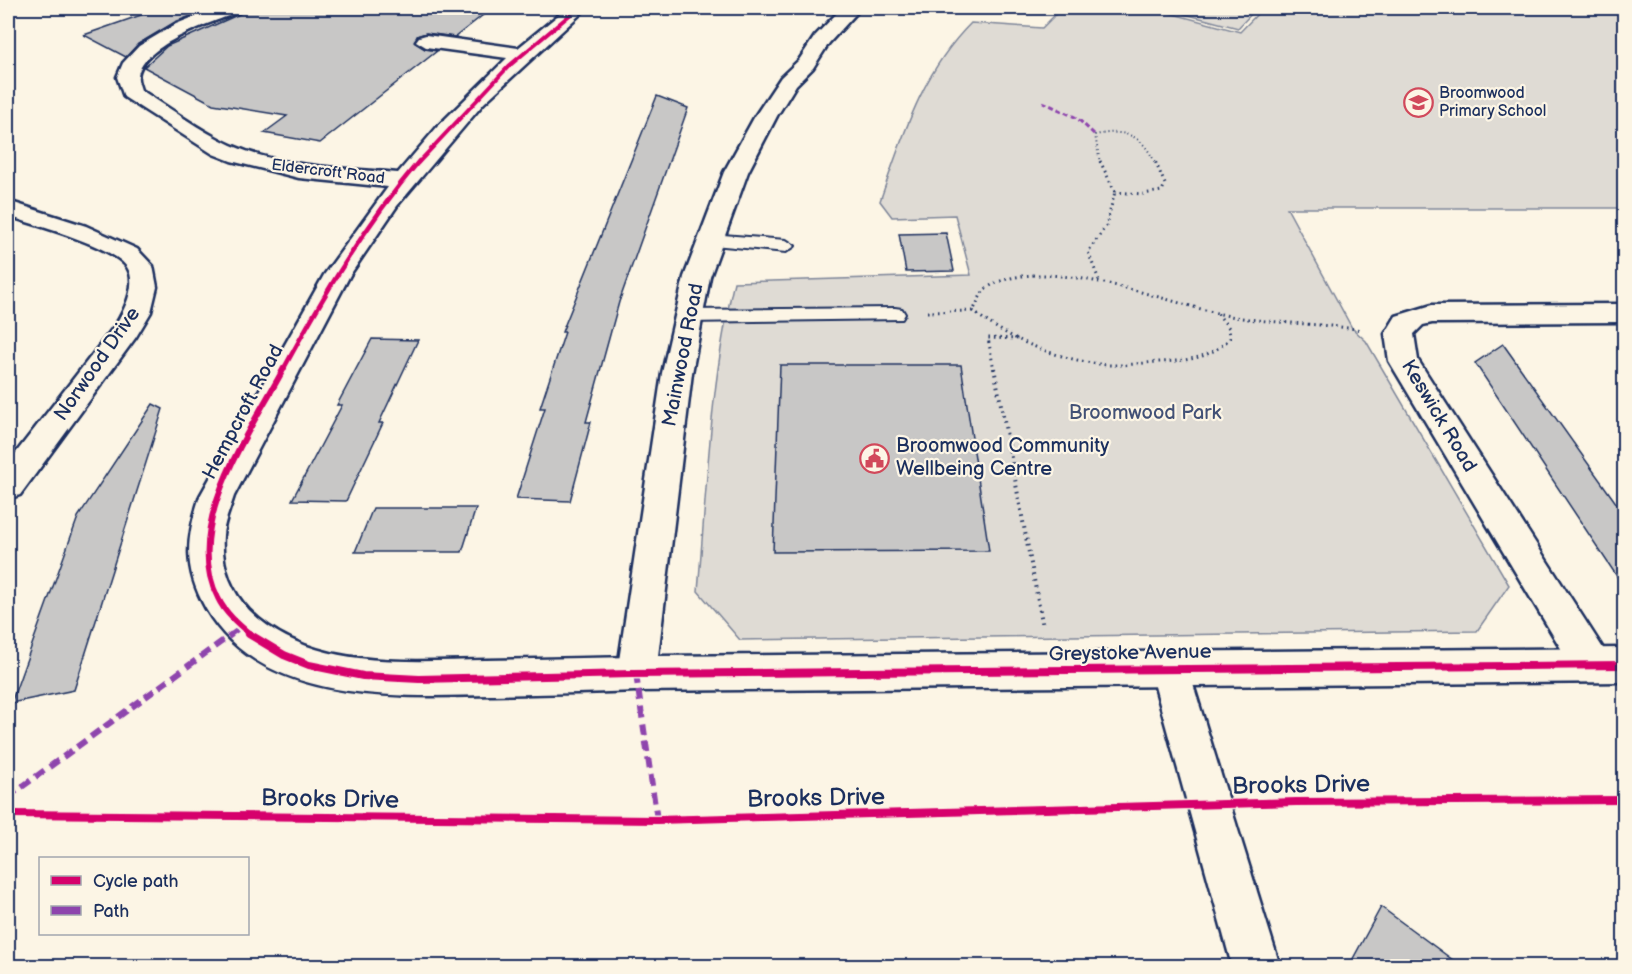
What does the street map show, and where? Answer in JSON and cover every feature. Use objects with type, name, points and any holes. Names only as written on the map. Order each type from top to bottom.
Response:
[{"type":"street","name":"Eldercroft Road","points":[[234,8],[174,31],[146,50],[128,73],[127,85],[132,93],[221,149],[247,159],[299,171],[403,182]]},
{"type":"street","name":"Hempcroft Road","points":[[578,8],[522,54],[453,120],[403,182],[337,275],[217,496],[206,536],[206,554],[212,581],[229,617],[240,628],[269,646],[311,665],[340,672],[440,678],[636,674]]},
{"type":"street","name":"Mainwood Road","points":[[636,674],[670,418],[687,316],[710,240],[736,172],[766,116],[788,81],[806,64],[822,40],[852,8]]},
{"type":"street","points":[[423,40],[522,54]]},
{"type":"street","name":"Norwood Drive","points":[[8,486],[120,339],[142,302],[144,289],[143,273],[136,261],[124,252],[11,213]]},
{"type":"street","name":"Keswick Road","points":[[1608,665],[1404,361],[1398,337],[1405,322],[1414,317],[1432,314],[1624,313]]},
{"type":"street","name":"Greystoke Avenue","points":[[636,674],[1608,665]]},
{"type":"street","points":[[1169,668],[1256,966]]},
{"type":"lane","points":[[710,240],[786,246]]},
{"type":"lane","points":[[687,316],[895,314]]},
{"type":"path","points":[[1099,280],[1088,252],[1106,226],[1115,192],[1101,169],[1101,160],[1093,139],[1095,135],[1113,131],[1134,134],[1148,146],[1165,184],[1162,191],[1153,194],[1115,192]]},
{"type":"path","points":[[973,310],[979,295],[991,284],[1023,275],[1099,280],[1217,313],[1352,328],[1398,337]]},
{"type":"path","points":[[895,314],[973,310],[980,317],[1020,339],[1052,352],[1099,364],[1184,361],[1207,356],[1222,348],[1230,338],[1229,328],[1217,313]]},
{"type":"path","points":[[1020,339],[988,338],[1051,670]]},
{"type":"green space","name":"Broomwood Park","points":[[1062,8],[1151,8],[1240,32],[1263,8],[1624,10],[1624,208],[1287,208],[1352,328],[1366,341],[1509,585],[1477,631],[740,640],[698,591],[714,397],[734,282],[971,275],[955,215],[892,217],[880,201],[915,106],[926,84],[954,42],[971,23],[1042,28]]},
{"type":"green space","points":[[1186,8],[1257,8],[1238,28],[1181,13]]},
{"type":"building","points":[[161,8],[212,8],[175,22],[138,44],[126,57],[84,35]]},
{"type":"building","points":[[244,8],[492,8],[455,37],[426,33],[417,36],[415,43],[425,49],[437,51],[320,143],[264,133],[287,116],[213,104],[144,67],[167,46],[240,14]]},
{"type":"building","points":[[657,96],[688,108],[619,302],[586,422],[591,422],[570,501],[516,499],[545,408],[540,408],[565,332],[562,332]]},
{"type":"building","points":[[946,233],[954,271],[906,272],[899,234]]},
{"type":"building","points":[[372,339],[418,340],[379,423],[383,423],[346,501],[292,500],[342,405],[337,405]]},
{"type":"building","points":[[1503,344],[1624,514],[1624,587],[1475,363]]},
{"type":"building","name":"Broomwood Community Wellbeing Centre","points":[[780,365],[961,365],[989,551],[773,552]]},
{"type":"building","points":[[153,404],[163,409],[74,690],[11,703],[78,517]]},
{"type":"building","points":[[373,508],[476,508],[462,552],[355,552]]},
{"type":"building","points":[[1381,907],[1461,966],[1349,966]]},
{"type":"marked path","points":[[1043,102],[1077,118],[1095,135]]},
{"type":"marked path","points":[[8,797],[240,628]]},
{"type":"marked path","points":[[636,674],[657,820]]},
{"type":"cycle path","points":[[578,8],[543,36],[477,97],[446,130],[389,199],[324,296],[232,464],[219,494],[211,522],[207,549],[209,574],[217,597],[232,619],[254,638],[284,655],[336,672],[419,679],[632,674],[1624,665]]},
{"type":"cycle path","name":"Brooks Drive","points":[[8,814],[657,820],[1296,802],[1624,800]]},
{"type":"place","name":"Broomwood Primary School","points":[[1418,102]]},
{"type":"place","name":"Broomwood Community Wellbeing Centre","points":[[875,458]]}]
